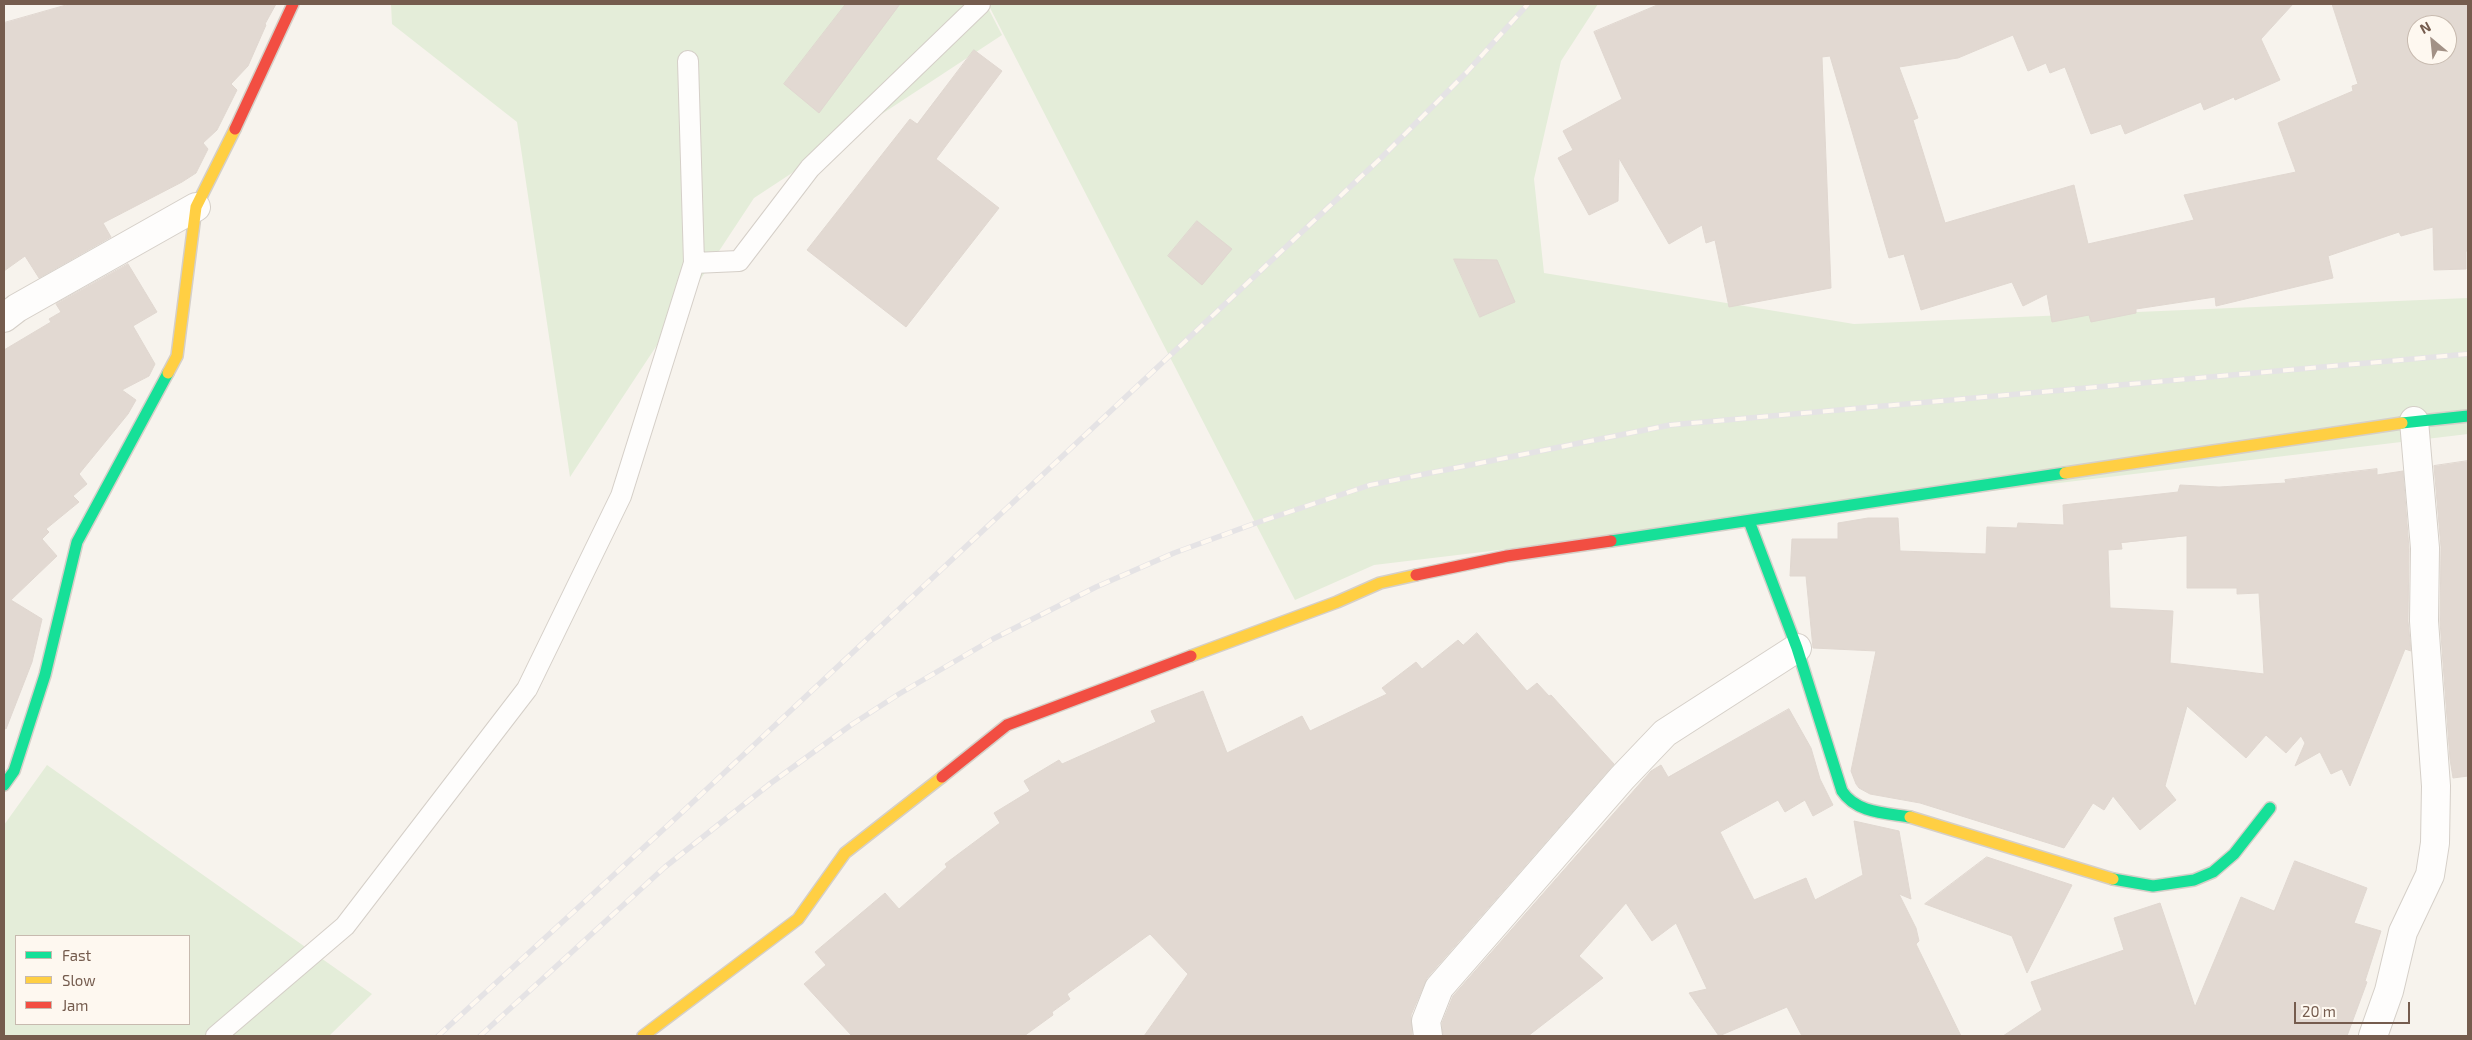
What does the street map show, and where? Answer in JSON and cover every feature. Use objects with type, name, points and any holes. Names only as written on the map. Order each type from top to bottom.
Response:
[{"type":"street","points":[[4,786],[14,770],[45,675],[77,542],[177,356],[196,207],[254,91],[294,4]]},
{"type":"street","points":[[4,318],[17,308],[196,207]]},
{"type":"street","points":[[643,1036],[798,919],[845,853],[1007,725],[1337,602],[1380,583],[1431,570],[1508,556],[1749,522],[2414,421],[2468,416]]},
{"type":"street","points":[[2373,1036],[2389,991],[2403,932],[2430,875],[2435,843],[2436,786],[2424,621],[2425,548],[2414,421]]},
{"type":"street","points":[[1749,522],[1798,648],[1842,791],[1848,800],[1865,809],[1915,818],[2109,878],[2153,886],[2194,880],[2213,872],[2234,854],[2270,808]]},
{"type":"street","points":[[1428,1036],[1426,1021],[1439,988],[1628,772],[1665,733],[1798,648]]},
{"type":"lane","points":[[694,263],[740,261],[810,168],[980,4]]},
{"type":"lane","points":[[216,1036],[345,926],[527,689],[621,496],[694,263],[688,61]]},
{"type":"green space","points":[[391,4],[986,4],[1002,35],[754,198],[570,477],[517,122],[392,24]]},
{"type":"green space","points":[[988,4],[1598,4],[1561,61],[1534,179],[1544,273],[1854,324],[2468,298],[2468,434],[1374,565],[1295,600]]},
{"type":"green space","points":[[47,765],[372,994],[329,1036],[4,1036],[4,825]]},
{"type":"building","points":[[70,4],[276,4],[265,24],[248,66],[231,84],[237,90],[217,130],[203,143],[208,149],[196,173],[103,223],[111,237],[39,278],[25,256],[4,271],[4,23]]},
{"type":"building","points":[[846,4],[900,4],[819,113],[784,84]]},
{"type":"building","points":[[1660,4],[2293,4],[2261,39],[2280,80],[2235,100],[2234,97],[2204,110],[2201,102],[2125,134],[2121,124],[2091,134],[2065,67],[2050,73],[2046,63],[2028,71],[2013,35],[1958,58],[1899,67],[1918,118],[1913,120],[1945,223],[2074,185],[2088,244],[2194,220],[2184,195],[2296,172],[2278,123],[2353,91],[2352,86],[2358,84],[2332,4],[2468,4],[2468,251],[2466,251],[2466,269],[2434,270],[2433,227],[2401,236],[2399,232],[2328,256],[2333,278],[2216,306],[2215,297],[2136,309],[2136,313],[2091,322],[2089,315],[2052,322],[2047,294],[2023,306],[2012,282],[1921,310],[1904,254],[1889,258],[1830,56],[1822,57],[1831,288],[1729,307],[1715,240],[1706,243],[1702,225],[1669,244],[1619,158],[1618,201],[1589,215],[1558,158],[1573,150],[1563,131],[1622,99],[1594,32]]},
{"type":"building","points":[[974,50],[1002,71],[936,159],[999,208],[906,327],[807,250],[910,119],[917,124]]},
{"type":"building","points":[[1197,221],[1232,249],[1202,285],[1168,256]]},
{"type":"building","points":[[1454,259],[1497,260],[1515,302],[1480,317]]},
{"type":"building","points":[[128,264],[157,312],[133,326],[155,364],[149,376],[122,390],[136,400],[128,414],[79,474],[87,484],[73,496],[79,502],[46,529],[49,532],[42,539],[57,556],[11,600],[42,619],[32,662],[6,729],[4,728],[4,350],[51,322],[49,319],[61,312],[56,304]]},
{"type":"building","points":[[2468,461],[2468,776],[2453,778],[2440,621],[2441,547],[2434,466]]},
{"type":"building","points":[[2377,469],[2377,475],[2403,471],[2409,549],[2408,621],[2411,651],[2405,649],[2350,786],[2342,769],[2331,774],[2320,752],[2295,766],[2305,743],[2301,736],[2286,753],[2266,735],[2246,758],[2187,706],[2165,786],[2176,800],[2140,830],[2113,796],[2104,810],[2093,803],[2064,848],[1920,803],[1870,794],[1859,788],[1856,784],[1851,771],[1876,651],[1813,648],[1806,576],[1790,576],[1792,539],[1838,539],[1838,523],[1868,518],[1898,518],[1900,551],[1986,554],[1987,527],[2017,528],[2018,523],[2064,525],[2063,505],[2178,492],[2180,485],[2219,487],[2286,483],[2285,480]],"holes":[[[2187,536],[2187,588],[2237,588],[2237,594],[2259,593],[2264,674],[2170,663],[2173,611],[2110,608],[2108,550],[2122,549],[2121,543]]]},
{"type":"building","points":[[1477,633],[1527,691],[1537,683],[1549,696],[1551,695],[1614,764],[1427,978],[1411,1015],[1412,1036],[1144,1036],[1188,974],[1150,934],[1067,994],[1070,999],[1052,1012],[1053,1015],[1024,1036],[852,1036],[804,984],[826,965],[815,952],[885,893],[899,909],[947,867],[945,864],[1000,823],[994,813],[1030,791],[1024,781],[1059,760],[1062,764],[1156,722],[1151,711],[1203,691],[1227,753],[1302,716],[1310,731],[1387,694],[1382,688],[1416,662],[1422,669],[1458,640],[1463,645]]},
{"type":"building","points":[[1789,709],[1811,748],[1820,779],[1833,805],[1813,816],[1805,800],[1785,812],[1778,800],[1720,832],[1754,900],[1806,878],[1815,900],[1863,875],[1854,821],[1899,831],[1911,899],[1899,894],[1916,928],[1919,941],[1916,944],[1961,1036],[1802,1036],[1787,1007],[1719,1036],[1689,993],[1707,989],[1676,923],[1652,941],[1626,903],[1579,956],[1603,978],[1528,1036],[1443,1036],[1442,1023],[1453,996],[1651,771],[1661,765],[1668,777]]},
{"type":"building","points":[[1987,857],[2072,885],[2027,973],[2012,936],[1925,904]]},
{"type":"building","points":[[2295,861],[2367,888],[2354,923],[2381,931],[2365,981],[2367,982],[2347,1036],[2003,1036],[2042,1010],[2031,982],[2124,950],[2114,918],[2160,903],[2195,1007],[2241,897],[2274,911]]},
{"type":"railway","points":[[438,1036],[677,817],[1381,158],[1467,72],[1528,4]]},
{"type":"railway","points":[[480,1036],[665,867],[771,783],[851,725],[899,694],[993,639],[1096,587],[1174,553],[1256,523],[1370,485],[1670,425],[2468,354]]},
{"type":"traffic: fast","points":[[4,785],[14,771],[45,675],[77,542],[168,373]]},
{"type":"traffic: fast","points":[[2402,423],[2468,416]]},
{"type":"traffic: fast","points":[[1611,541],[2065,473]]},
{"type":"traffic: fast","points":[[1749,521],[1797,648],[1842,791],[1855,804],[1863,808],[1910,817]]},
{"type":"traffic: fast","points":[[2113,879],[2153,886],[2194,880],[2213,872],[2234,854],[2270,808]]},
{"type":"traffic: slow","points":[[168,373],[177,356],[196,207],[235,129]]},
{"type":"traffic: slow","points":[[2065,473],[2402,423]]},
{"type":"traffic: slow","points":[[1191,656],[1337,602],[1380,583],[1416,575]]},
{"type":"traffic: slow","points":[[643,1036],[798,919],[845,853],[942,777]]},
{"type":"traffic: slow","points":[[1910,817],[2113,879]]},
{"type":"traffic: jam","points":[[235,129],[293,4]]},
{"type":"traffic: jam","points":[[1416,575],[1507,556],[1611,541]]},
{"type":"traffic: jam","points":[[942,777],[1007,725],[1191,656]]}]
